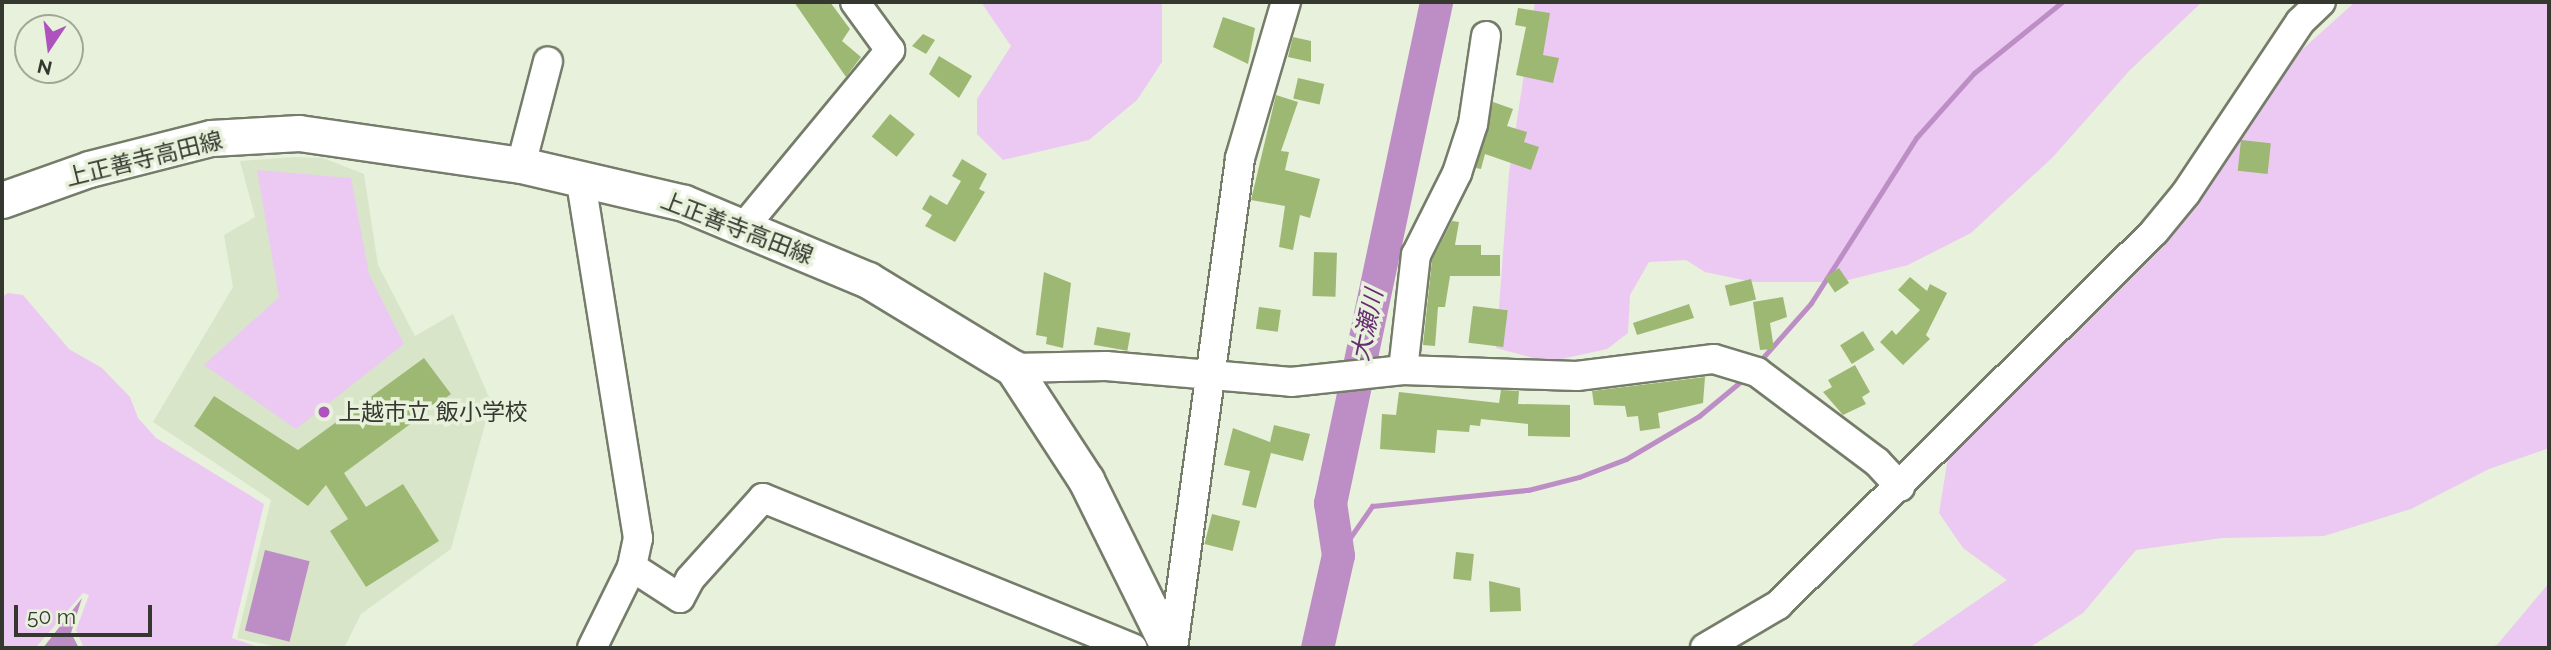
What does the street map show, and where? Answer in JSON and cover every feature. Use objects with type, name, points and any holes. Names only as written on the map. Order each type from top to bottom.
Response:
[{"type":"main road","name":"上正善寺高田線","points":[[2,200],[89,169],[211,138],[299,133],[521,165],[580,176],[684,203],[868,280],[1013,368],[1086,480],[1171,648]]},
{"type":"street","points":[[743,228],[890,50],[855,2]]},
{"type":"street","points":[[1171,648],[1213,375],[1240,158],[1286,2]]},
{"type":"street","points":[[1705,648],[1778,605],[1900,487],[2154,232],[2186,193],[2300,22],[2320,2]]},
{"type":"street","points":[[1403,370],[1416,255],[1457,173],[1473,124],[1486,36]]},
{"type":"street","points":[[521,165],[548,61]]},
{"type":"street","points":[[580,176],[638,538],[632,568],[592,648]]},
{"type":"street","points":[[1013,368],[1105,366],[1291,382],[1403,370],[1577,376],[1714,359],[1757,372],[1877,462],[1900,487]]},
{"type":"street","points":[[632,568],[680,598],[690,579],[763,498],[1133,648]]},
{"type":"shaded area","points":[[981,2],[1162,2],[1162,62],[1137,100],[1089,140],[1003,160],[977,134],[977,99],[1011,46]]},
{"type":"shaded area","points":[[1535,2],[2202,2],[2129,71],[2053,157],[1971,233],[1908,265],[1840,282],[1753,282],[1705,272],[1686,260],[1649,262],[1630,295],[1628,333],[1607,349],[1548,362],[1496,348],[1509,173]]},
{"type":"shaded area","points":[[2355,2],[2549,2],[2549,448],[2489,469],[2411,509],[2324,536],[2222,538],[2136,550],[2083,613],[2029,648],[1908,648],[2007,580],[1963,548],[1939,513],[1950,445],[2286,64]]},
{"type":"shaded area","name":"上越市立 飯小学校","points":[[323,158],[364,174],[378,265],[415,336],[453,314],[491,402],[451,549],[361,614],[344,648],[281,648],[237,638],[271,500],[153,422],[233,287],[224,235],[255,217],[240,161]]},
{"type":"shaded area","points":[[257,170],[351,178],[369,274],[404,344],[296,429],[204,365],[279,297]]},
{"type":"shaded area","points":[[8,293],[23,295],[69,349],[102,368],[130,397],[138,418],[156,438],[264,504],[232,638],[261,648],[84,648],[76,630],[89,595],[83,593],[37,646],[2,648],[2,297]]},
{"type":"shaded area","points":[[265,550],[310,561],[290,642],[245,631]]},
{"type":"shaded area","points":[[2549,583],[2549,648],[2486,648],[2497,645]]},
{"type":"shaded area","points":[[82,598],[71,633],[79,648],[43,648]]},
{"type":"building","points":[[794,2],[830,2],[850,29],[842,41],[861,57],[846,77]]},
{"type":"building","points":[[1518,8],[1550,13],[1543,55],[1559,58],[1553,83],[1516,75],[1526,27],[1515,25]]},
{"type":"building","points":[[1223,17],[1255,28],[1248,64],[1213,47]]},
{"type":"building","points":[[923,34],[935,40],[926,54],[912,46]]},
{"type":"building","points":[[1293,37],[1311,41],[1311,62],[1288,57]]},
{"type":"building","points":[[939,56],[972,76],[959,98],[929,74]]},
{"type":"building","points":[[1298,78],[1324,84],[1320,105],[1293,98]]},
{"type":"building","points":[[1276,95],[1298,102],[1281,151],[1289,152],[1285,170],[1320,179],[1310,218],[1300,215],[1293,250],[1279,247],[1285,206],[1251,200]]},
{"type":"building","points":[[1493,102],[1513,109],[1507,126],[1527,132],[1524,142],[1539,147],[1531,170],[1485,154],[1481,169],[1476,168]]},
{"type":"building","points":[[890,114],[915,134],[897,157],[872,137]]},
{"type":"building","points":[[2241,140],[2271,143],[2268,174],[2238,171]]},
{"type":"building","points":[[962,159],[987,174],[979,189],[985,192],[955,242],[925,226],[932,215],[922,209],[930,195],[947,205],[961,181],[952,176]]},
{"type":"building","points":[[1452,221],[1459,222],[1455,245],[1481,245],[1481,255],[1500,255],[1500,276],[1450,276],[1445,307],[1438,307],[1435,346],[1423,345],[1432,260]]},
{"type":"building","points":[[1314,252],[1337,253],[1335,297],[1312,296]]},
{"type":"building","points":[[1839,268],[1849,283],[1835,292],[1825,278]]},
{"type":"building","points":[[1044,272],[1071,283],[1063,348],[1046,344],[1047,337],[1036,335]]},
{"type":"building","points":[[1910,277],[1927,291],[1930,284],[1947,293],[1926,335],[1930,339],[1903,365],[1880,342],[1892,330],[1896,335],[1920,310],[1898,290]]},
{"type":"building","points":[[1751,279],[1756,299],[1730,306],[1725,286]]},
{"type":"building","points":[[1783,297],[1787,317],[1770,323],[1774,349],[1760,350],[1753,302]]},
{"type":"building","points":[[1689,304],[1694,318],[1637,335],[1633,323]]},
{"type":"building","points":[[1473,306],[1508,310],[1503,347],[1468,343]]},
{"type":"building","points":[[1259,307],[1281,310],[1278,332],[1256,329]]},
{"type":"building","points":[[1097,327],[1130,333],[1127,351],[1094,345]]},
{"type":"building","points":[[1863,331],[1875,350],[1852,364],[1840,345]]},
{"type":"building","points":[[424,358],[451,394],[344,473],[366,507],[403,484],[439,541],[366,587],[330,531],[348,519],[326,485],[308,506],[194,426],[214,396],[298,450]]},
{"type":"building","points":[[1855,365],[1870,392],[1862,397],[1866,404],[1843,415],[1823,392],[1832,387],[1828,380]]},
{"type":"building","points":[[1705,377],[1703,403],[1658,413],[1660,428],[1640,431],[1638,416],[1627,417],[1625,406],[1594,405],[1592,391]]},
{"type":"building","points":[[1501,390],[1519,391],[1518,404],[1570,405],[1570,437],[1528,436],[1528,424],[1481,419],[1480,426],[1470,425],[1469,432],[1437,430],[1435,453],[1380,449],[1382,414],[1396,415],[1399,392],[1499,403]]},
{"type":"building","points":[[1274,425],[1310,434],[1303,461],[1271,453],[1256,508],[1242,505],[1250,471],[1224,465],[1233,428],[1270,442]]},
{"type":"building","points":[[1212,514],[1240,521],[1233,551],[1205,544]]},
{"type":"building","points":[[1456,552],[1474,554],[1471,581],[1453,579]]},
{"type":"building","points":[[1489,581],[1520,588],[1521,611],[1490,612]]},
{"type":"waterway","name":"大瀬川","points":[[1317,648],[1338,555],[1330,503],[1436,2]]},
{"type":"waterway","points":[[1758,363],[1811,303],[1916,138],[1974,73],[2062,2]]},
{"type":"waterway","points":[[1338,555],[1372,506],[1528,490],[1579,477],[1626,459],[1699,416],[1745,378]]},
{"type":"place","name":"上越市立 飯小学校","points":[[324,412]]}]
